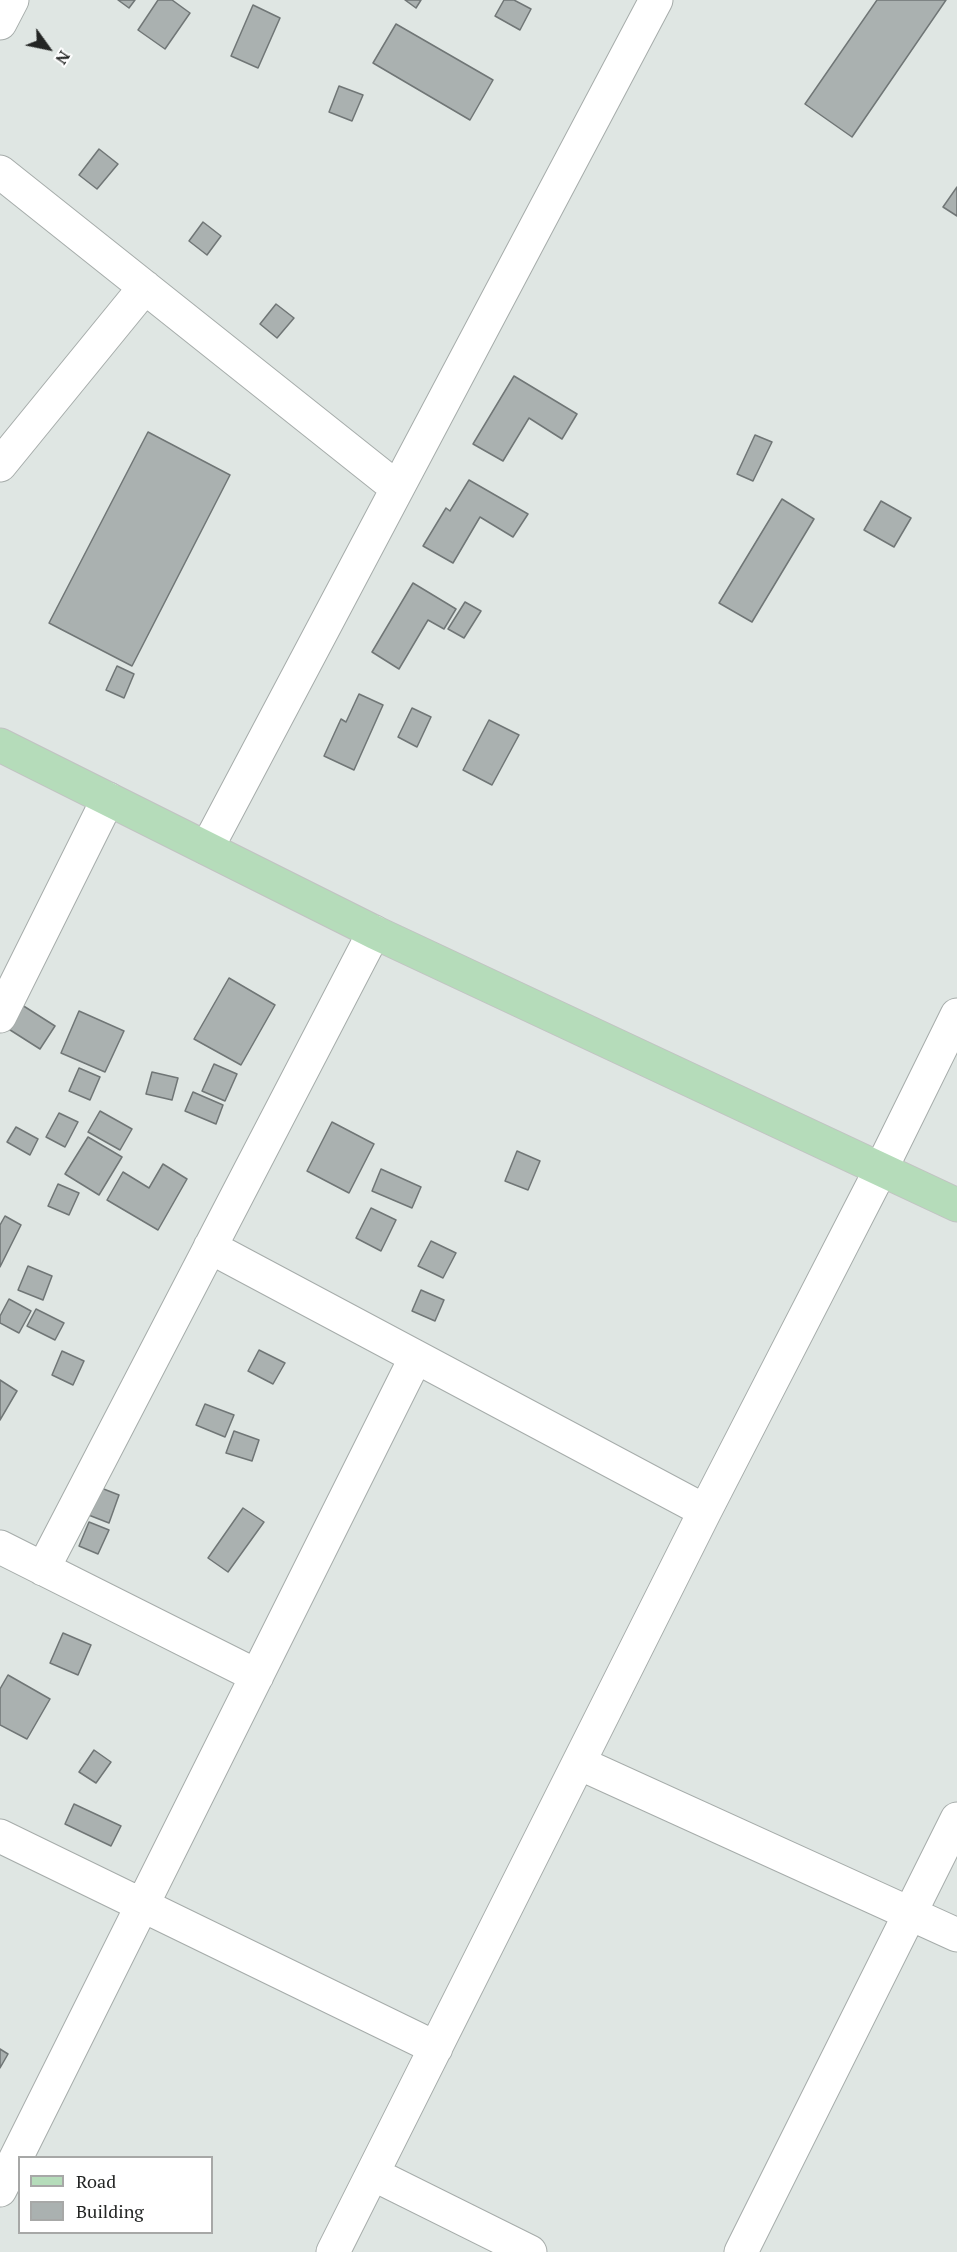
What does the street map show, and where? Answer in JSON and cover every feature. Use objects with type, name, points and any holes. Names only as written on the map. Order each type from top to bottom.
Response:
[{"type":"main road","points":[[0,745],[374,932],[957,1205]]},
{"type":"street","points":[[0,23],[12,0]]},
{"type":"street","points":[[207,848],[656,0]]},
{"type":"street","points":[[0,172],[397,488]]},
{"type":"street","points":[[0,465],[145,287]]},
{"type":"street","points":[[0,1016],[108,799]]},
{"type":"street","points":[[43,1569],[374,932]]},
{"type":"street","points":[[333,2252],[957,1015]]},
{"type":"street","points":[[210,1247],[705,1511]]},
{"type":"street","points":[[0,2190],[416,1357]]},
{"type":"street","points":[[0,1547],[257,1676]]},
{"type":"street","points":[[579,1763],[957,1935]]},
{"type":"street","points":[[741,2252],[957,1819]]},
{"type":"street","points":[[0,1836],[436,2048]]},
{"type":"street","points":[[373,2174],[530,2252]]},
{"type":"building","points":[[118,0],[135,0],[129,8]]},
{"type":"building","points":[[158,0],[172,0],[190,13],[165,49],[138,30]]},
{"type":"building","points":[[405,0],[421,0],[416,8]]},
{"type":"building","points":[[504,0],[514,0],[531,9],[520,30],[495,16]]},
{"type":"building","points":[[877,0],[946,0],[852,137],[805,104]]},
{"type":"building","points":[[253,5],[280,18],[258,68],[231,56]]},
{"type":"building","points":[[396,24],[493,80],[470,120],[373,63]]},
{"type":"building","points":[[339,86],[363,95],[352,121],[329,112]]},
{"type":"building","points":[[99,149],[118,164],[97,189],[79,175]]},
{"type":"building","points":[[957,187],[957,216],[943,207]]},
{"type":"building","points":[[203,222],[221,236],[207,255],[189,241]]},
{"type":"building","points":[[276,304],[294,318],[277,338],[260,324]]},
{"type":"building","points":[[514,376],[577,414],[562,439],[529,418],[503,461],[473,444]]},
{"type":"building","points":[[148,432],[230,475],[132,666],[49,623]]},
{"type":"building","points":[[755,435],[772,442],[753,481],[737,474]]},
{"type":"building","points":[[469,480],[528,514],[513,537],[480,517],[453,563],[423,546],[446,508],[450,511]]},
{"type":"building","points":[[782,499],[814,519],[752,622],[719,603]]},
{"type":"building","points":[[881,501],[911,518],[894,547],[864,530]]},
{"type":"building","points":[[413,583],[456,609],[444,629],[428,620],[399,669],[372,652]]},
{"type":"building","points":[[465,602],[481,611],[464,638],[448,629]]},
{"type":"building","points":[[117,666],[134,674],[124,698],[106,690]]},
{"type":"building","points":[[359,694],[383,705],[354,770],[324,756],[341,719],[346,722]]},
{"type":"building","points":[[412,708],[431,717],[417,747],[398,737]]},
{"type":"building","points":[[489,720],[519,735],[492,785],[463,770]]},
{"type":"building","points":[[229,978],[275,1005],[241,1065],[194,1039]]},
{"type":"building","points":[[22,1005],[55,1026],[40,1049],[7,1028]]},
{"type":"building","points":[[79,1011],[124,1031],[105,1072],[61,1053]]},
{"type":"building","points":[[214,1064],[237,1074],[225,1101],[202,1091]]},
{"type":"building","points":[[79,1068],[100,1077],[90,1100],[69,1091]]},
{"type":"building","points":[[152,1072],[178,1078],[172,1100],[146,1094]]},
{"type":"building","points":[[193,1092],[223,1105],[216,1124],[185,1111]]},
{"type":"building","points":[[100,1111],[132,1129],[120,1150],[88,1132]]},
{"type":"building","points":[[59,1113],[78,1122],[65,1147],[46,1137]]},
{"type":"building","points":[[332,1122],[374,1144],[349,1193],[307,1171]]},
{"type":"building","points":[[16,1127],[38,1139],[30,1155],[7,1142]]},
{"type":"building","points":[[88,1137],[122,1157],[99,1195],[65,1174]]},
{"type":"building","points":[[517,1151],[540,1161],[528,1190],[505,1181]]},
{"type":"building","points":[[163,1164],[187,1179],[158,1230],[107,1200],[123,1172],[149,1188]]},
{"type":"building","points":[[381,1169],[421,1187],[412,1208],[372,1191]]},
{"type":"building","points":[[58,1184],[79,1193],[69,1215],[48,1206]]},
{"type":"building","points":[[371,1208],[396,1220],[381,1251],[356,1238]]},
{"type":"building","points":[[5,1216],[21,1225],[0,1267],[0,1225]]},
{"type":"building","points":[[431,1241],[456,1253],[443,1278],[418,1266]]},
{"type":"building","points":[[28,1266],[52,1276],[43,1300],[18,1290]]},
{"type":"building","points":[[421,1290],[444,1300],[435,1321],[412,1311]]},
{"type":"building","points":[[9,1299],[31,1311],[19,1333],[0,1323],[0,1316]]},
{"type":"building","points":[[36,1309],[64,1323],[55,1340],[27,1326]]},
{"type":"building","points":[[259,1350],[285,1363],[273,1384],[248,1371]]},
{"type":"building","points":[[62,1351],[84,1361],[73,1385],[52,1375]]},
{"type":"building","points":[[0,1380],[17,1391],[0,1420]]},
{"type":"building","points":[[205,1404],[234,1415],[225,1437],[196,1425]]},
{"type":"building","points":[[234,1431],[259,1440],[252,1461],[226,1453]]},
{"type":"building","points":[[96,1486],[119,1495],[109,1523],[86,1514]]},
{"type":"building","points":[[243,1508],[264,1522],[228,1572],[208,1558]]},
{"type":"building","points":[[89,1522],[109,1530],[98,1554],[79,1546]]},
{"type":"building","points":[[63,1633],[91,1645],[78,1675],[50,1663]]},
{"type":"building","points":[[8,1675],[50,1699],[27,1739],[0,1725],[0,1689]]},
{"type":"building","points":[[94,1750],[111,1762],[96,1783],[79,1772]]},
{"type":"building","points":[[74,1804],[121,1826],[111,1846],[65,1824]]},
{"type":"building","points":[[0,2049],[8,2054],[0,2068]]}]
